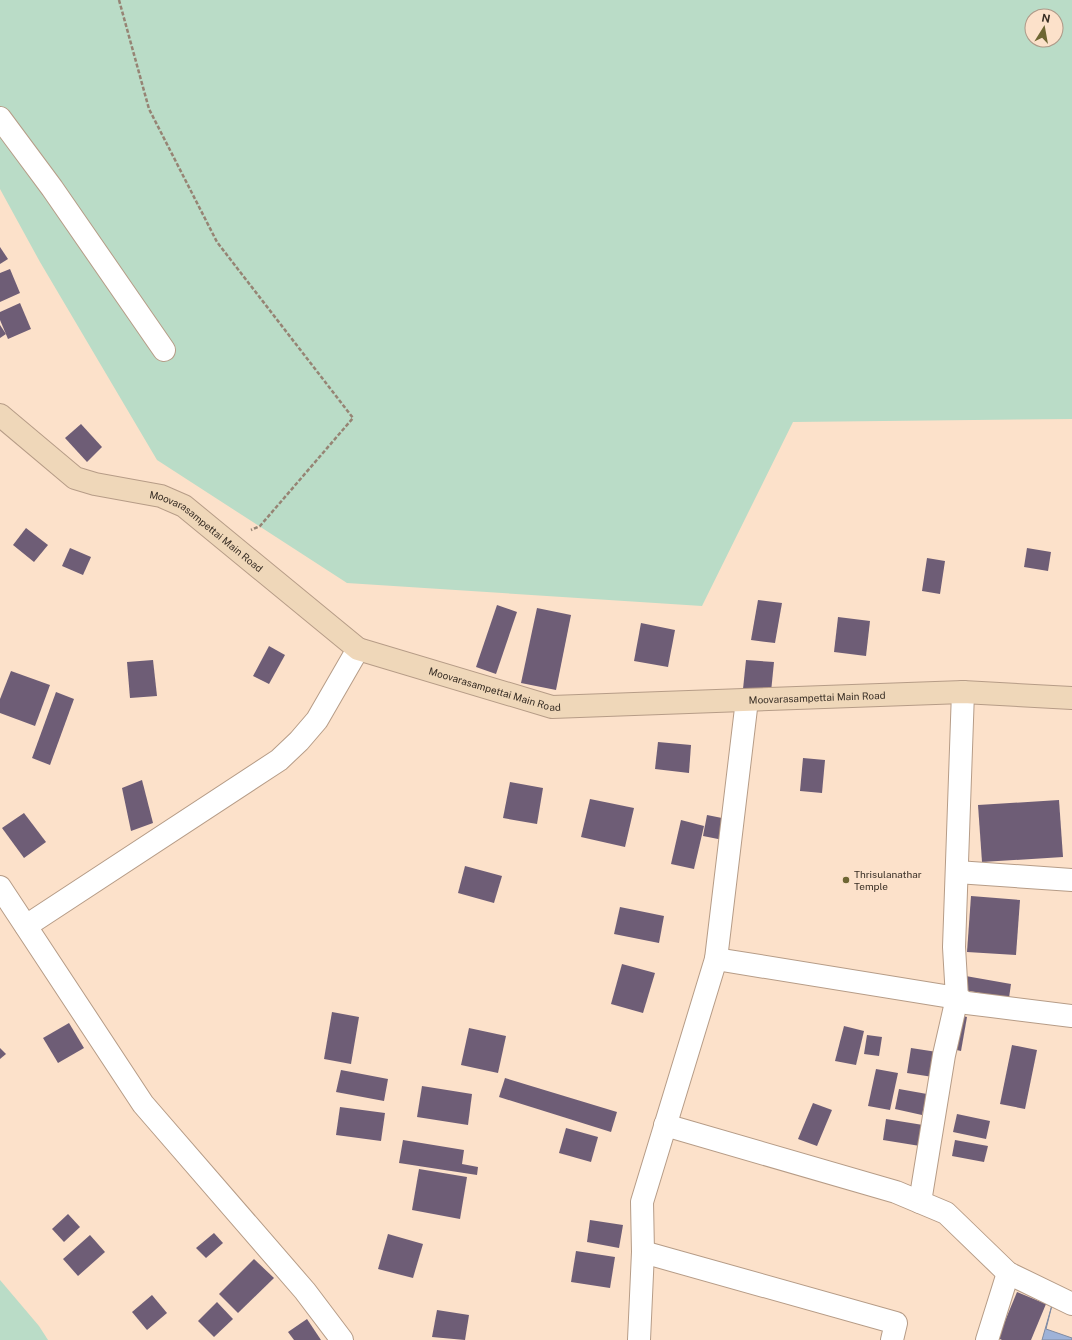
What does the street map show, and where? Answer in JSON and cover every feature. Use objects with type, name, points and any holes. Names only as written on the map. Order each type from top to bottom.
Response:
[{"type":"street","points":[[0,118],[52,188],[164,350]]},
{"type":"street","name":"Moovarasampettai Main Road","points":[[0,415],[75,478],[95,484],[161,496],[184,506],[358,649],[552,707],[963,692],[1072,698]]},
{"type":"street","points":[[26,926],[279,760],[299,741],[317,720],[358,649]]},
{"type":"street","points":[[920,1202],[944,1056],[957,998],[954,947],[963,692]]},
{"type":"street","points":[[639,1340],[643,1252],[642,1202],[716,959],[747,700]]},
{"type":"street","points":[[957,872],[1072,880]]},
{"type":"street","points":[[0,887],[143,1104],[305,1291],[342,1340]]},
{"type":"street","points":[[716,959],[957,998],[967,1003],[1072,1016]]},
{"type":"street","points":[[665,1125],[896,1192],[946,1213],[1008,1273],[1072,1304]]},
{"type":"street","points":[[643,1252],[896,1324],[892,1340]]},
{"type":"street","points":[[987,1340],[1008,1273]]},
{"type":"path","points":[[119,0],[150,109],[217,242],[353,418],[260,526],[228,542]]},
{"type":"green space","points":[[0,0],[1072,0],[1072,419],[793,422],[702,606],[347,583],[157,460],[40,262],[0,189]]},
{"type":"green space","points":[[0,1280],[39,1326],[48,1340],[0,1340]]},
{"type":"water","points":[[1052,1305],[1046,1329],[1072,1338],[1072,1340],[1042,1340]]},
{"type":"building","points":[[0,247],[8,259],[0,264]]},
{"type":"building","points":[[10,269],[20,293],[0,302],[0,273]]},
{"type":"building","points":[[20,303],[31,329],[8,339],[0,320],[0,312]]},
{"type":"building","points":[[0,325],[6,334],[0,338]]},
{"type":"building","points":[[81,424],[102,447],[87,462],[65,438]]},
{"type":"building","points":[[26,528],[48,545],[34,562],[13,545]]},
{"type":"building","points":[[70,548],[91,557],[83,575],[62,566]]},
{"type":"building","points":[[1027,548],[1051,552],[1048,571],[1024,567]]},
{"type":"building","points":[[927,558],[945,561],[940,594],[922,591]]},
{"type":"building","points":[[758,600],[782,603],[775,643],[751,640]]},
{"type":"building","points":[[497,605],[517,612],[496,674],[476,667]]},
{"type":"building","points":[[537,608],[571,615],[556,690],[521,683]]},
{"type":"building","points":[[838,617],[870,621],[866,656],[834,652]]},
{"type":"building","points":[[641,623],[675,630],[668,667],[634,661]]},
{"type":"building","points":[[269,646],[285,655],[269,684],[253,676]]},
{"type":"building","points":[[153,660],[157,696],[130,698],[127,662]]},
{"type":"building","points":[[746,660],[774,662],[771,692],[743,689]]},
{"type":"building","points":[[11,671],[50,685],[35,726],[0,713],[0,699]]},
{"type":"building","points":[[56,692],[74,699],[50,765],[32,758]]},
{"type":"building","points":[[658,742],[691,745],[689,773],[655,769]]},
{"type":"building","points":[[803,758],[825,760],[822,793],[800,791]]},
{"type":"building","points":[[142,780],[153,823],[131,831],[122,788]]},
{"type":"building","points":[[510,782],[543,788],[537,824],[503,818]]},
{"type":"building","points":[[590,799],[634,808],[625,847],[581,837]]},
{"type":"building","points":[[1059,800],[1063,857],[982,862],[978,805]]},
{"type":"building","points":[[24,813],[46,842],[24,858],[2,828]]},
{"type":"building","points":[[707,815],[727,819],[723,840],[703,836]]},
{"type":"building","points":[[681,820],[704,826],[694,869],[671,864]]},
{"type":"building","points":[[465,866],[502,876],[494,903],[458,893]]},
{"type":"building","points":[[971,896],[1020,900],[1016,955],[967,952]]},
{"type":"building","points":[[620,907],[664,916],[659,943],[614,934]]},
{"type":"building","points":[[622,964],[655,973],[643,1013],[611,1004]]},
{"type":"building","points":[[960,975],[1011,984],[1009,998],[958,989]]},
{"type":"building","points":[[332,1012],[359,1017],[351,1064],[324,1059]]},
{"type":"building","points":[[959,1015],[967,1017],[961,1051],[952,1049]]},
{"type":"building","points":[[69,1023],[84,1048],[58,1063],[43,1038]]},
{"type":"building","points":[[844,1026],[864,1031],[856,1065],[835,1061]]},
{"type":"building","points":[[469,1028],[506,1036],[498,1073],[461,1065]]},
{"type":"building","points":[[867,1035],[882,1037],[879,1056],[864,1054]]},
{"type":"building","points":[[1012,1045],[1037,1050],[1025,1109],[1000,1104]]},
{"type":"building","points":[[0,1048],[6,1054],[0,1059]]},
{"type":"building","points":[[911,1048],[937,1052],[933,1077],[907,1073]]},
{"type":"building","points":[[876,1069],[898,1073],[890,1110],[868,1106]]},
{"type":"building","points":[[341,1070],[388,1079],[384,1101],[336,1092]]},
{"type":"building","points":[[505,1078],[617,1112],[611,1132],[499,1097]]},
{"type":"building","points":[[422,1086],[472,1094],[468,1125],[417,1117]]},
{"type":"building","points":[[899,1089],[927,1094],[922,1115],[895,1109]]},
{"type":"building","points":[[813,1103],[832,1110],[817,1146],[798,1139]]},
{"type":"building","points":[[340,1107],[385,1113],[381,1141],[336,1135]]},
{"type":"building","points":[[957,1114],[990,1121],[986,1139],[953,1132]]},
{"type":"building","points":[[886,1119],[923,1125],[920,1146],[883,1140]]},
{"type":"building","points":[[566,1128],[598,1137],[591,1162],[559,1153]]},
{"type":"building","points":[[403,1140],[464,1150],[462,1164],[478,1167],[477,1175],[399,1163]]},
{"type":"building","points":[[955,1140],[988,1146],[984,1162],[952,1156]]},
{"type":"building","points":[[419,1169],[467,1177],[460,1219],[412,1210]]},
{"type":"building","points":[[68,1214],[80,1227],[64,1242],[52,1229]]},
{"type":"building","points":[[590,1220],[623,1225],[619,1248],[587,1242]]},
{"type":"building","points":[[214,1233],[223,1243],[206,1258],[196,1248]]},
{"type":"building","points":[[388,1234],[423,1244],[413,1278],[378,1269]]},
{"type":"building","points":[[90,1235],[105,1252],[78,1276],[63,1259]]},
{"type":"building","points":[[576,1251],[615,1257],[610,1288],[571,1282]]},
{"type":"building","points":[[254,1259],[274,1278],[238,1313],[219,1294]]},
{"type":"building","points":[[1017,1292],[1046,1304],[1031,1340],[1002,1340],[998,1338]]},
{"type":"building","points":[[152,1295],[167,1313],[147,1330],[132,1312]]},
{"type":"building","points":[[217,1302],[233,1319],[214,1337],[198,1321]]},
{"type":"building","points":[[437,1310],[469,1315],[465,1340],[432,1337]]},
{"type":"building","points":[[307,1319],[321,1340],[294,1340],[288,1332]]},
{"type":"place","name":"Thrisulanathar Temple","points":[[846,880]]}]
